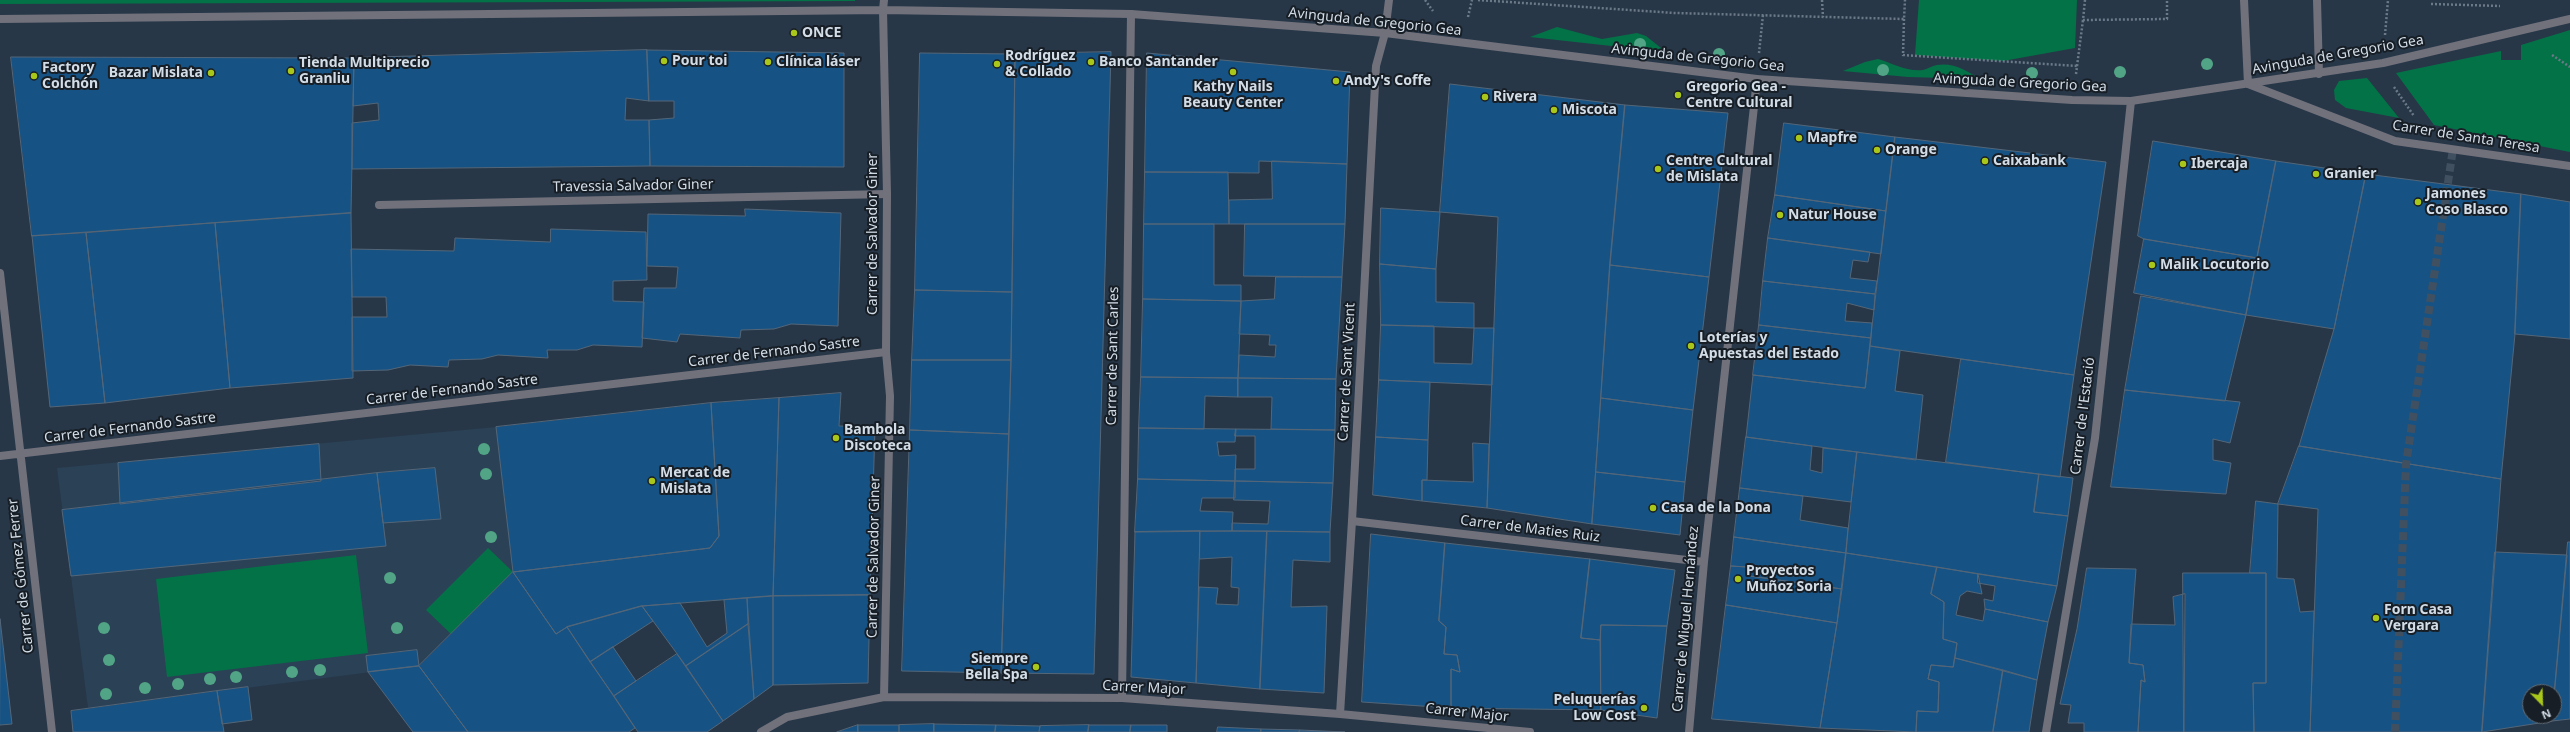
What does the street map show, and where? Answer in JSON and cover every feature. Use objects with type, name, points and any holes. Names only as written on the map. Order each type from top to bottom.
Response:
[{"type":"street","name":"Carrer de Salvador Giner","points":[[884,0],[887,194],[886,352],[890,396],[884,697]]},
{"type":"street","name":"Carrer de Sant Vicent","points":[[1340,714],[1352,521],[1376,66],[1385,33],[1389,0]]},
{"type":"street","points":[[2244,0],[2248,84]]},
{"type":"street","points":[[2317,0],[2319,74]]},
{"type":"street","name":"Avinguda de Gregorio Gea","points":[[0,19],[883,10],[1131,14],[1385,33],[1757,79],[2072,100],[2131,101],[2319,74],[2383,63],[2570,19]]},
{"type":"street","name":"Carrer de Sant Carles","points":[[1122,698],[1131,14]]},
{"type":"street","name":"Carrer de Miguel Hernández","points":[[1689,732],[1704,562],[1757,79]]},
{"type":"street","name":"Carrer de Santa Teresa","points":[[2248,84],[2395,141],[2570,166]]},
{"type":"street","name":"Carrer de l'Estació","points":[[2046,732],[2095,438],[2131,101]]},
{"type":"street","name":"Travessia Salvador Giner","points":[[379,205],[887,194]]},
{"type":"street","name":"Carrer de Gómez Ferrer","points":[[0,273],[52,732]]},
{"type":"street","name":"Carrer de Fernando Sastre","points":[[0,456],[886,352]]},
{"type":"street","name":"Carrer de Maties Ruiz","points":[[1352,521],[1704,562]]},
{"type":"street","name":"Carrer Major","points":[[761,732],[787,717],[884,697],[1122,698],[1340,714],[1530,732]]},
{"type":"path","points":[[1478,0],[1675,13],[1904,19]]},
{"type":"path","points":[[1822,0],[1823,17]]},
{"type":"path","points":[[1905,0],[1903,55],[2077,66]]},
{"type":"path","points":[[2072,100],[2085,0]]},
{"type":"path","points":[[2083,20],[2167,19],[2167,0]]},
{"type":"path","points":[[2431,4],[2496,6]]},
{"type":"path","points":[[1757,79],[1763,15]]},
{"type":"path","points":[[2552,55],[2570,67]]},
{"type":"shaded area","points":[[496,427],[513,572],[419,666],[88,708],[57,468]]},
{"type":"green space","points":[[0,0],[855,0],[855,1],[0,4]]},
{"type":"green space","points":[[1919,0],[2077,0],[2075,48],[2003,61],[1915,55]]},
{"type":"green space","points":[[1557,27],[1602,39],[1637,33],[1646,36],[1666,52],[1530,37]]},
{"type":"green space","points":[[2570,30],[2570,152],[2434,125],[2396,73],[2501,51],[2501,60],[2521,60],[2521,45]]},
{"type":"green space","points":[[1878,59],[1911,70],[1923,70],[1943,64],[1949,65],[1965,70],[1980,79],[1908,77],[1843,71],[1865,62]]},
{"type":"green space","points":[[2367,78],[2399,118],[2346,108],[2335,100],[2334,90],[2339,81]]},
{"type":"green space","points":[[488,548],[513,572],[451,634],[426,610]]},
{"type":"green space","points":[[356,555],[368,653],[167,677],[156,579]]},
{"type":"building","points":[[647,50],[649,101],[626,98],[625,120],[649,120],[650,166],[352,169],[352,123],[379,120],[378,103],[353,106],[354,58]]},
{"type":"building","points":[[647,50],[844,53],[844,167],[650,166],[649,120],[674,118],[674,101],[649,101]]},
{"type":"building","points":[[1111,52],[1094,674],[1001,673],[1011,360],[1015,54]]},
{"type":"building","points":[[920,53],[1015,54],[1012,292],[915,290]]},
{"type":"building","points":[[1147,53],[1350,72],[1347,164],[1259,161],[1259,173],[1145,172]]},
{"type":"building","points":[[11,57],[354,58],[351,213],[32,236]]},
{"type":"building","points":[[1450,84],[1625,105],[1610,265],[1592,524],[1487,508],[1498,217],[1440,212]]},
{"type":"building","points":[[1625,105],[1728,113],[1709,277],[1610,265]]},
{"type":"building","points":[[1784,123],[1895,137],[1886,211],[1775,195]]},
{"type":"building","points":[[1895,137],[2106,162],[2074,375],[1870,346]]},
{"type":"building","points":[[2153,141],[2276,161],[2257,258],[2144,239],[2138,236]]},
{"type":"building","points":[[1272,161],[1347,164],[1345,224],[1229,224],[1229,200],[1272,199]]},
{"type":"building","points":[[2276,161],[2366,174],[2334,329],[2246,315]]},
{"type":"building","points":[[1145,172],[1228,172],[1229,224],[1144,224]]},
{"type":"building","points":[[2366,174],[2521,194],[2515,334],[2501,479],[2299,446],[2334,329]]},
{"type":"building","points":[[2521,194],[2570,202],[2570,339],[2515,334]]},
{"type":"building","points":[[1775,195],[1886,211],[1881,254],[1768,238]]},
{"type":"building","points":[[1381,208],[1440,212],[1436,269],[1380,264]]},
{"type":"building","points":[[745,209],[841,213],[838,326],[791,324],[774,329],[741,330],[740,338],[680,334],[677,342],[642,338],[644,288],[676,288],[678,267],[647,266],[648,214],[745,216]]},
{"type":"building","points":[[351,213],[353,378],[230,388],[215,223]]},
{"type":"building","points":[[215,223],[230,388],[105,403],[86,233]]},
{"type":"building","points":[[1144,224],[1214,224],[1214,285],[1241,285],[1241,301],[1143,299]]},
{"type":"building","points":[[1245,224],[1345,224],[1342,277],[1244,276]]},
{"type":"building","points":[[551,229],[646,232],[647,280],[613,281],[613,301],[644,302],[642,347],[593,345],[577,350],[547,350],[548,358],[498,355],[482,359],[449,360],[448,367],[410,365],[388,370],[352,371],[352,317],[387,317],[386,297],[352,297],[351,249],[454,251],[455,238],[550,242]]},
{"type":"building","points":[[86,233],[105,403],[50,407],[32,236]]},
{"type":"building","points":[[1768,238],[1870,252],[1868,262],[1853,260],[1850,278],[1877,281],[1875,294],[1763,281]]},
{"type":"building","points":[[2144,239],[2257,258],[2246,315],[2134,293]]},
{"type":"building","points":[[1380,264],[1436,269],[1436,302],[1474,303],[1474,328],[1381,325]]},
{"type":"building","points":[[1610,265],[1709,277],[1693,410],[1601,398]]},
{"type":"building","points":[[1276,277],[1342,277],[1336,379],[1238,378],[1239,355],[1275,357],[1276,345],[1269,345],[1270,335],[1239,334],[1241,301],[1274,299]]},
{"type":"building","points":[[1763,281],[1875,294],[1874,310],[1847,303],[1845,321],[1872,323],[1871,338],[1759,325]]},
{"type":"building","points":[[915,290],[1012,292],[1011,360],[912,360]]},
{"type":"building","points":[[2141,296],[2246,315],[2225,401],[2125,390]]},
{"type":"building","points":[[1143,299],[1241,301],[1238,378],[1141,377]]},
{"type":"building","points":[[1381,325],[1434,326],[1434,363],[1472,364],[1474,328],[1494,328],[1492,385],[1379,380]]},
{"type":"building","points":[[1759,325],[1871,338],[1865,388],[1753,375]]},
{"type":"building","points":[[1870,346],[1900,351],[1895,391],[1923,395],[1916,460],[1746,437],[1753,375],[1865,388]]},
{"type":"building","points":[[1961,359],[2074,375],[2060,477],[1946,462]]},
{"type":"building","points":[[912,360],[1011,360],[1009,434],[910,430]]},
{"type":"building","points":[[1141,377],[1238,378],[1238,397],[1205,396],[1204,429],[1139,428]]},
{"type":"building","points":[[1238,378],[1336,379],[1335,430],[1271,429],[1272,397],[1238,397]]},
{"type":"building","points":[[1379,380],[1430,382],[1428,440],[1376,437]]},
{"type":"building","points":[[2125,390],[2240,402],[2230,443],[2213,439],[2213,460],[2231,463],[2226,494],[2111,487]]},
{"type":"building","points":[[841,393],[839,426],[875,427],[870,595],[773,596],[779,398]]},
{"type":"building","points":[[779,398],[773,596],[642,606],[567,627],[556,634],[513,572],[710,548],[719,536],[711,403]]},
{"type":"building","points":[[1601,398],[1693,410],[1685,482],[1596,472]]},
{"type":"building","points":[[711,403],[719,536],[710,548],[513,572],[496,427]]},
{"type":"building","points":[[1139,428],[1236,429],[1235,442],[1217,442],[1219,456],[1236,455],[1235,481],[1138,479]]},
{"type":"building","points":[[1236,429],[1335,430],[1333,483],[1235,481],[1235,469],[1255,469],[1255,436],[1235,436]]},
{"type":"building","points":[[910,430],[1009,434],[1001,673],[902,671]]},
{"type":"building","points":[[1376,437],[1428,440],[1427,480],[1422,480],[1422,501],[1373,495]]},
{"type":"building","points":[[1746,437],[1812,446],[1810,470],[1822,473],[1823,448],[1857,452],[1851,502],[1740,488]]},
{"type":"building","points":[[1473,443],[1489,444],[1487,508],[1422,501],[1422,480],[1473,482]]},
{"type":"building","points":[[319,444],[321,481],[120,504],[118,463]]},
{"type":"building","points":[[2299,446],[2501,479],[2482,732],[2310,732],[2318,509],[2278,504]]},
{"type":"building","points":[[1857,452],[2039,474],[2034,512],[2068,516],[2057,586],[1846,553]]},
{"type":"building","points":[[435,468],[441,519],[383,523],[377,473]]},
{"type":"building","points":[[1596,472],[1685,482],[1680,535],[1592,524]]},
{"type":"building","points":[[377,473],[386,546],[71,576],[62,510]]},
{"type":"building","points":[[2039,474],[2073,478],[2068,516],[2034,512]]},
{"type":"building","points":[[1138,479],[1235,481],[1235,498],[1202,498],[1200,511],[1233,512],[1232,531],[1135,532]]},
{"type":"building","points":[[1235,481],[1333,483],[1330,532],[1232,531],[1232,523],[1268,524],[1270,501],[1234,500]]},
{"type":"building","points":[[1740,488],[1803,496],[1800,520],[1848,528],[1846,553],[1734,537]]},
{"type":"building","points":[[2256,501],[2278,504],[2277,578],[2294,579],[2300,612],[2314,611],[2310,732],[2254,732],[2253,683],[2266,683],[2266,573],[2250,573]]},
{"type":"building","points":[[1200,531],[1196,683],[1131,677],[1135,532]]},
{"type":"building","points":[[1200,531],[1267,531],[1260,689],[1196,683],[1199,587],[1218,588],[1216,604],[1238,605],[1239,588],[1231,587],[1232,557],[1200,559]]},
{"type":"building","points":[[1267,531],[1330,532],[1330,562],[1293,560],[1291,607],[1327,606],[1324,693],[1260,689]]},
{"type":"building","points":[[1371,534],[1445,543],[1439,621],[1446,627],[1444,654],[1457,655],[1460,672],[1451,669],[1451,708],[1362,702]]},
{"type":"building","points":[[1734,537],[1846,553],[1842,589],[1750,576],[1747,567],[1731,566]]},
{"type":"building","points":[[2568,542],[2570,542],[2570,719],[2562,720],[2562,684],[2555,684]]},
{"type":"building","points":[[1445,543],[1590,559],[1581,638],[1600,640],[1601,710],[1451,708],[1451,669],[1460,672],[1457,655],[1444,654],[1446,627],[1439,621]]},
{"type":"building","points":[[2495,552],[2567,555],[2555,684],[2522,684],[2522,724],[2533,724],[2482,732]]},
{"type":"building","points":[[1846,553],[1937,567],[1931,594],[1944,602],[1943,639],[1957,643],[1953,667],[1931,665],[1928,679],[1939,682],[1938,712],[1917,711],[1916,732],[1820,728],[1837,623]]},
{"type":"building","points":[[1590,559],[1675,570],[1667,626],[1601,625],[1600,640],[1581,638]]},
{"type":"building","points":[[1731,566],[1747,567],[1750,576],[1842,589],[1837,623],[1726,605]]},
{"type":"building","points":[[1937,567],[1978,574],[1982,594],[1967,591],[1960,596],[1956,615],[1983,621],[1985,609],[2048,622],[2037,680],[1955,658],[1957,643],[1943,639],[1944,602],[1931,594]]},
{"type":"building","points":[[2087,568],[2136,569],[2129,663],[2143,665],[2145,682],[2141,680],[2138,732],[2084,732],[2084,723],[2068,723],[2071,705],[2060,704],[2077,629]]},
{"type":"building","points":[[513,572],[556,634],[567,627],[635,728],[629,732],[468,732],[419,666]]},
{"type":"building","points":[[2183,573],[2266,573],[2266,683],[2253,683],[2254,732],[2184,732]]},
{"type":"building","points":[[1978,574],[2057,586],[2048,622],[1985,609],[1984,599],[1993,601],[1995,586],[1978,583]]},
{"type":"building","points":[[2185,594],[2184,732],[2138,732],[2141,680],[2145,682],[2143,665],[2129,663],[2131,624],[2175,625],[2173,597]]},
{"type":"building","points":[[870,595],[868,683],[773,685],[773,596]]},
{"type":"building","points":[[773,596],[773,685],[754,699],[747,598]]},
{"type":"building","points":[[747,598],[748,624],[686,666],[642,606],[680,603],[707,647],[727,633],[724,600]]},
{"type":"building","points":[[1726,605],[1837,623],[1820,728],[1712,719]]},
{"type":"building","points":[[642,606],[653,621],[590,662],[567,627]]},
{"type":"building","points":[[0,619],[12,724],[0,725]]},
{"type":"building","points":[[748,624],[754,699],[723,721],[686,666]]},
{"type":"building","points":[[1601,625],[1667,626],[1657,718],[1601,710]]},
{"type":"building","points":[[613,647],[636,681],[614,696],[590,662]]},
{"type":"building","points":[[417,650],[419,666],[368,672],[366,656]]},
{"type":"building","points":[[677,654],[723,721],[707,732],[638,732],[614,696]]},
{"type":"building","points":[[1955,658],[2003,670],[1993,732],[1916,732],[1917,711],[1938,712],[1939,682],[1928,679],[1931,665],[1953,667]]},
{"type":"building","points":[[419,666],[468,732],[413,732],[368,672]]},
{"type":"building","points":[[2003,670],[2037,680],[2029,732],[1993,732]]},
{"type":"building","points":[[248,687],[252,720],[222,724],[217,691]]},
{"type":"building","points":[[217,691],[224,732],[73,732],[71,711]]},
{"type":"building","points":[[934,724],[996,725],[995,732],[934,732]]},
{"type":"building","points":[[934,724],[934,732],[899,732],[899,725]]},
{"type":"building","points":[[858,725],[899,725],[899,732],[858,732]]},
{"type":"building","points":[[858,725],[858,732],[837,732]]},
{"type":"building","points":[[996,725],[1040,726],[1039,732],[995,732]]},
{"type":"building","points":[[1089,725],[1088,732],[1039,732],[1040,726]]},
{"type":"building","points":[[1089,725],[1131,725],[1130,732],[1088,732]]},
{"type":"building","points":[[1131,725],[1167,725],[1167,732],[1130,732]]},
{"type":"building","points":[[1218,727],[1261,729],[1261,732],[1217,732]]},
{"type":"building","points":[[1261,729],[1300,730],[1299,732],[1261,732]]},
{"type":"building","points":[[1300,730],[1345,732],[1299,732]]},
{"type":"tunnel","points":[[2395,732],[2406,464],[2453,149]]},
{"type":"place","name":"ONCE","points":[[794,33]]},
{"type":"place","name":"Pour toi","points":[[664,61]]},
{"type":"place","name":"Clínica láser","points":[[768,62]]},
{"type":"place","name":"Banco Santander","points":[[1091,62]]},
{"type":"place","name":"Rodríguez & Collado","points":[[997,64]]},
{"type":"place","name":"Tienda Multiprecio Granliu","points":[[291,71]]},
{"type":"place","name":"Kathy Nails Beauty Center","points":[[1233,72]]},
{"type":"place","name":"Bazar Mislata","points":[[211,73]]},
{"type":"place","name":"Factory Colchón","points":[[34,76]]},
{"type":"place","name":"Andy's Coffe","points":[[1336,81]]},
{"type":"place","name":"Gregorio Gea - Centre Cultural","points":[[1678,95]]},
{"type":"place","name":"Rivera","points":[[1485,97]]},
{"type":"place","name":"Miscota","points":[[1554,110]]},
{"type":"place","name":"Mapfre","points":[[1799,138]]},
{"type":"place","name":"Orange","points":[[1877,150]]},
{"type":"place","name":"Caixabank","points":[[1985,161]]},
{"type":"place","name":"Ibercaja","points":[[2183,164]]},
{"type":"place","name":"Centre Cultural de Mislata","points":[[1658,169]]},
{"type":"place","name":"Granier","points":[[2316,174]]},
{"type":"place","name":"Jamones Coso Blasco","points":[[2418,202]]},
{"type":"place","name":"Natur House","points":[[1780,215]]},
{"type":"place","name":"Malik Locutorio","points":[[2152,265]]},
{"type":"place","name":"Loterías y Apuestas del Estado","points":[[1691,346]]},
{"type":"place","name":"Bambola Discoteca","points":[[836,438]]},
{"type":"place","name":"Mercat de Mislata","points":[[652,481]]},
{"type":"place","name":"Casa de la Dona","points":[[1653,508]]},
{"type":"place","name":"Proyectos Muñoz Soria","points":[[1738,579]]},
{"type":"place","name":"Forn Casa Vergara","points":[[2376,618]]},
{"type":"place","name":"Siempre Bella Spa","points":[[1036,667]]},
{"type":"place","name":"Peluquerías Low Cost","points":[[1644,708]]}]
